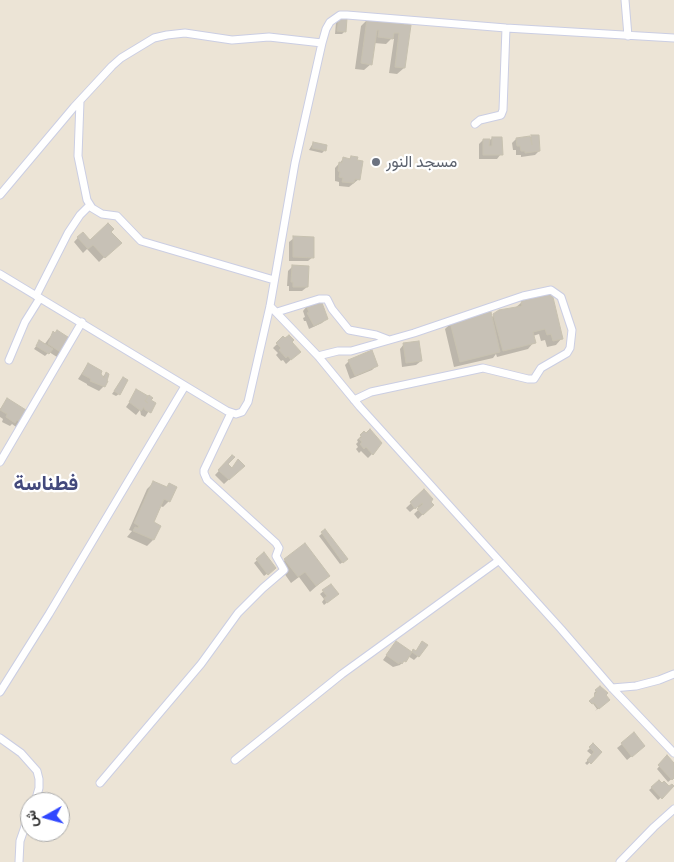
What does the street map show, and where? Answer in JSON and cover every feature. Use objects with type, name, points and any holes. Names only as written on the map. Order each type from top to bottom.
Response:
[{"type":"street","points":[[625,0],[628,36]]},
{"type":"street","points":[[0,274],[231,413],[242,412],[248,402],[270,306],[295,164],[322,43],[326,28],[330,22],[340,15],[347,15],[506,28],[674,38]]},
{"type":"street","points":[[475,124],[480,120],[501,115],[503,110],[506,28]]},
{"type":"street","points":[[0,195],[80,101],[121,58],[154,38],[185,34],[240,40],[269,37],[322,43]]},
{"type":"street","points":[[80,101],[78,156],[90,206],[99,212],[117,216],[140,241],[274,280]]},
{"type":"street","points":[[9,360],[24,322],[68,233],[80,215],[90,206]]},
{"type":"street","points":[[318,356],[338,351],[352,351],[414,333],[523,296],[551,290],[561,297],[572,330],[570,348],[567,353],[541,368],[534,379],[483,368],[371,392],[354,400]]},
{"type":"street","points":[[277,312],[319,299],[326,299],[339,320],[349,330],[376,335],[389,340]]},
{"type":"street","points":[[270,306],[318,356],[354,400],[612,688],[674,752]]},
{"type":"street","points":[[0,462],[82,322]]},
{"type":"street","points":[[0,692],[54,606],[185,386]]},
{"type":"street","points":[[100,783],[201,664],[238,613],[284,570],[276,556],[279,548],[276,543],[207,480],[204,473],[231,413]]},
{"type":"street","points":[[235,760],[342,674],[498,561]]},
{"type":"street","points":[[612,688],[636,686],[660,680],[674,674]]},
{"type":"street","points":[[0,738],[21,753],[37,771],[39,779],[38,792]]},
{"type":"street","points":[[620,862],[674,809]]},
{"type":"street","points":[[19,862],[20,841]]},
{"type":"building","points":[[339,18],[347,18],[346,32],[337,31]]},
{"type":"building","points":[[367,19],[411,25],[405,68],[395,67],[399,33],[394,33],[393,39],[378,37],[379,30],[377,30],[372,65],[361,63]]},
{"type":"building","points":[[531,135],[539,135],[540,151],[525,153],[525,151],[521,151],[520,146],[517,146],[516,138],[530,136],[532,145]]},
{"type":"building","points":[[492,137],[502,137],[503,155],[483,155],[483,139],[490,139],[489,146],[492,146]]},
{"type":"building","points":[[313,142],[327,145],[326,151],[312,148]]},
{"type":"building","points":[[351,156],[358,157],[357,160],[363,161],[360,180],[355,179],[354,183],[342,182],[343,178],[339,177],[340,172],[338,171],[339,162],[342,163],[343,157],[350,159]]},
{"type":"building","points":[[108,223],[114,229],[111,232],[122,243],[105,258],[93,245],[88,249],[77,237],[83,232],[90,240]]},
{"type":"building","points":[[293,236],[314,237],[314,258],[293,257]]},
{"type":"building","points":[[292,265],[309,266],[308,287],[293,287],[293,282],[291,282]]},
{"type":"building","points":[[552,293],[563,339],[553,341],[551,334],[547,335],[545,329],[533,332],[536,343],[503,351],[493,314],[499,310],[522,306],[521,301]]},
{"type":"building","points":[[321,300],[328,319],[314,326],[307,313],[309,312],[306,305]]},
{"type":"building","points":[[491,312],[500,352],[460,362],[450,322]]},
{"type":"building","points":[[57,330],[71,339],[62,353],[48,344],[53,331],[55,333]]},
{"type":"building","points":[[289,335],[294,340],[292,342],[301,352],[291,360],[288,356],[286,358],[276,343],[283,336],[285,338]]},
{"type":"building","points":[[39,340],[53,349],[49,354],[36,346]]},
{"type":"building","points":[[419,341],[422,361],[406,363],[403,343]]},
{"type":"building","points":[[372,350],[378,366],[355,376],[348,360]]},
{"type":"building","points":[[88,363],[102,371],[101,374],[104,378],[106,372],[109,374],[105,387],[90,381],[91,379],[82,374]]},
{"type":"building","points":[[123,377],[128,380],[120,395],[114,391]]},
{"type":"building","points":[[136,389],[148,396],[145,401],[149,395],[153,398],[151,400],[156,403],[151,413],[145,410],[144,407],[141,411],[129,402]]},
{"type":"building","points":[[7,398],[26,410],[24,414],[26,415],[21,423],[17,420],[15,423],[6,417],[7,414],[0,410]]},
{"type":"building","points":[[370,429],[382,443],[373,455],[366,447],[364,449],[359,439],[364,431],[366,433]]},
{"type":"building","points":[[232,455],[235,457],[228,464],[232,468],[238,459],[245,466],[229,480],[218,470]]},
{"type":"building","points":[[153,481],[167,487],[169,483],[177,487],[170,502],[164,499],[154,522],[161,526],[154,540],[133,531],[135,527],[138,528],[139,526],[134,523]]},
{"type":"building","points":[[424,489],[433,499],[431,502],[434,505],[423,515],[417,509],[422,503],[415,509],[410,502]]},
{"type":"building","points":[[325,529],[348,559],[343,563],[321,532]]},
{"type":"building","points":[[305,543],[330,576],[316,586],[305,572],[298,577],[284,559]]},
{"type":"building","points":[[264,552],[276,568],[268,575],[256,559]]},
{"type":"building","points":[[331,584],[339,594],[327,603],[324,598],[327,596],[322,590]]},
{"type":"building","points":[[396,641],[412,652],[406,662],[404,661],[402,664],[386,655]]},
{"type":"building","points":[[422,641],[428,645],[419,657],[412,652],[413,649],[416,651]]},
{"type":"building","points":[[600,686],[608,693],[606,695],[610,700],[599,709],[594,703],[592,704],[589,701],[595,696],[597,692],[595,690]]},
{"type":"building","points":[[634,732],[645,746],[632,757],[621,743]]},
{"type":"building","points":[[593,743],[602,752],[591,764],[587,760],[594,752],[589,747]]},
{"type":"building","points":[[667,755],[674,763],[674,778],[672,780],[658,765]]},
{"type":"building","points":[[659,780],[662,783],[664,781],[669,786],[672,784],[674,786],[662,799],[651,787]]},
{"type":"place","name":"مسجد النور","points":[[376,162]]},
{"type":"district","name":"فطناسة","points":[[46,484]]}]
